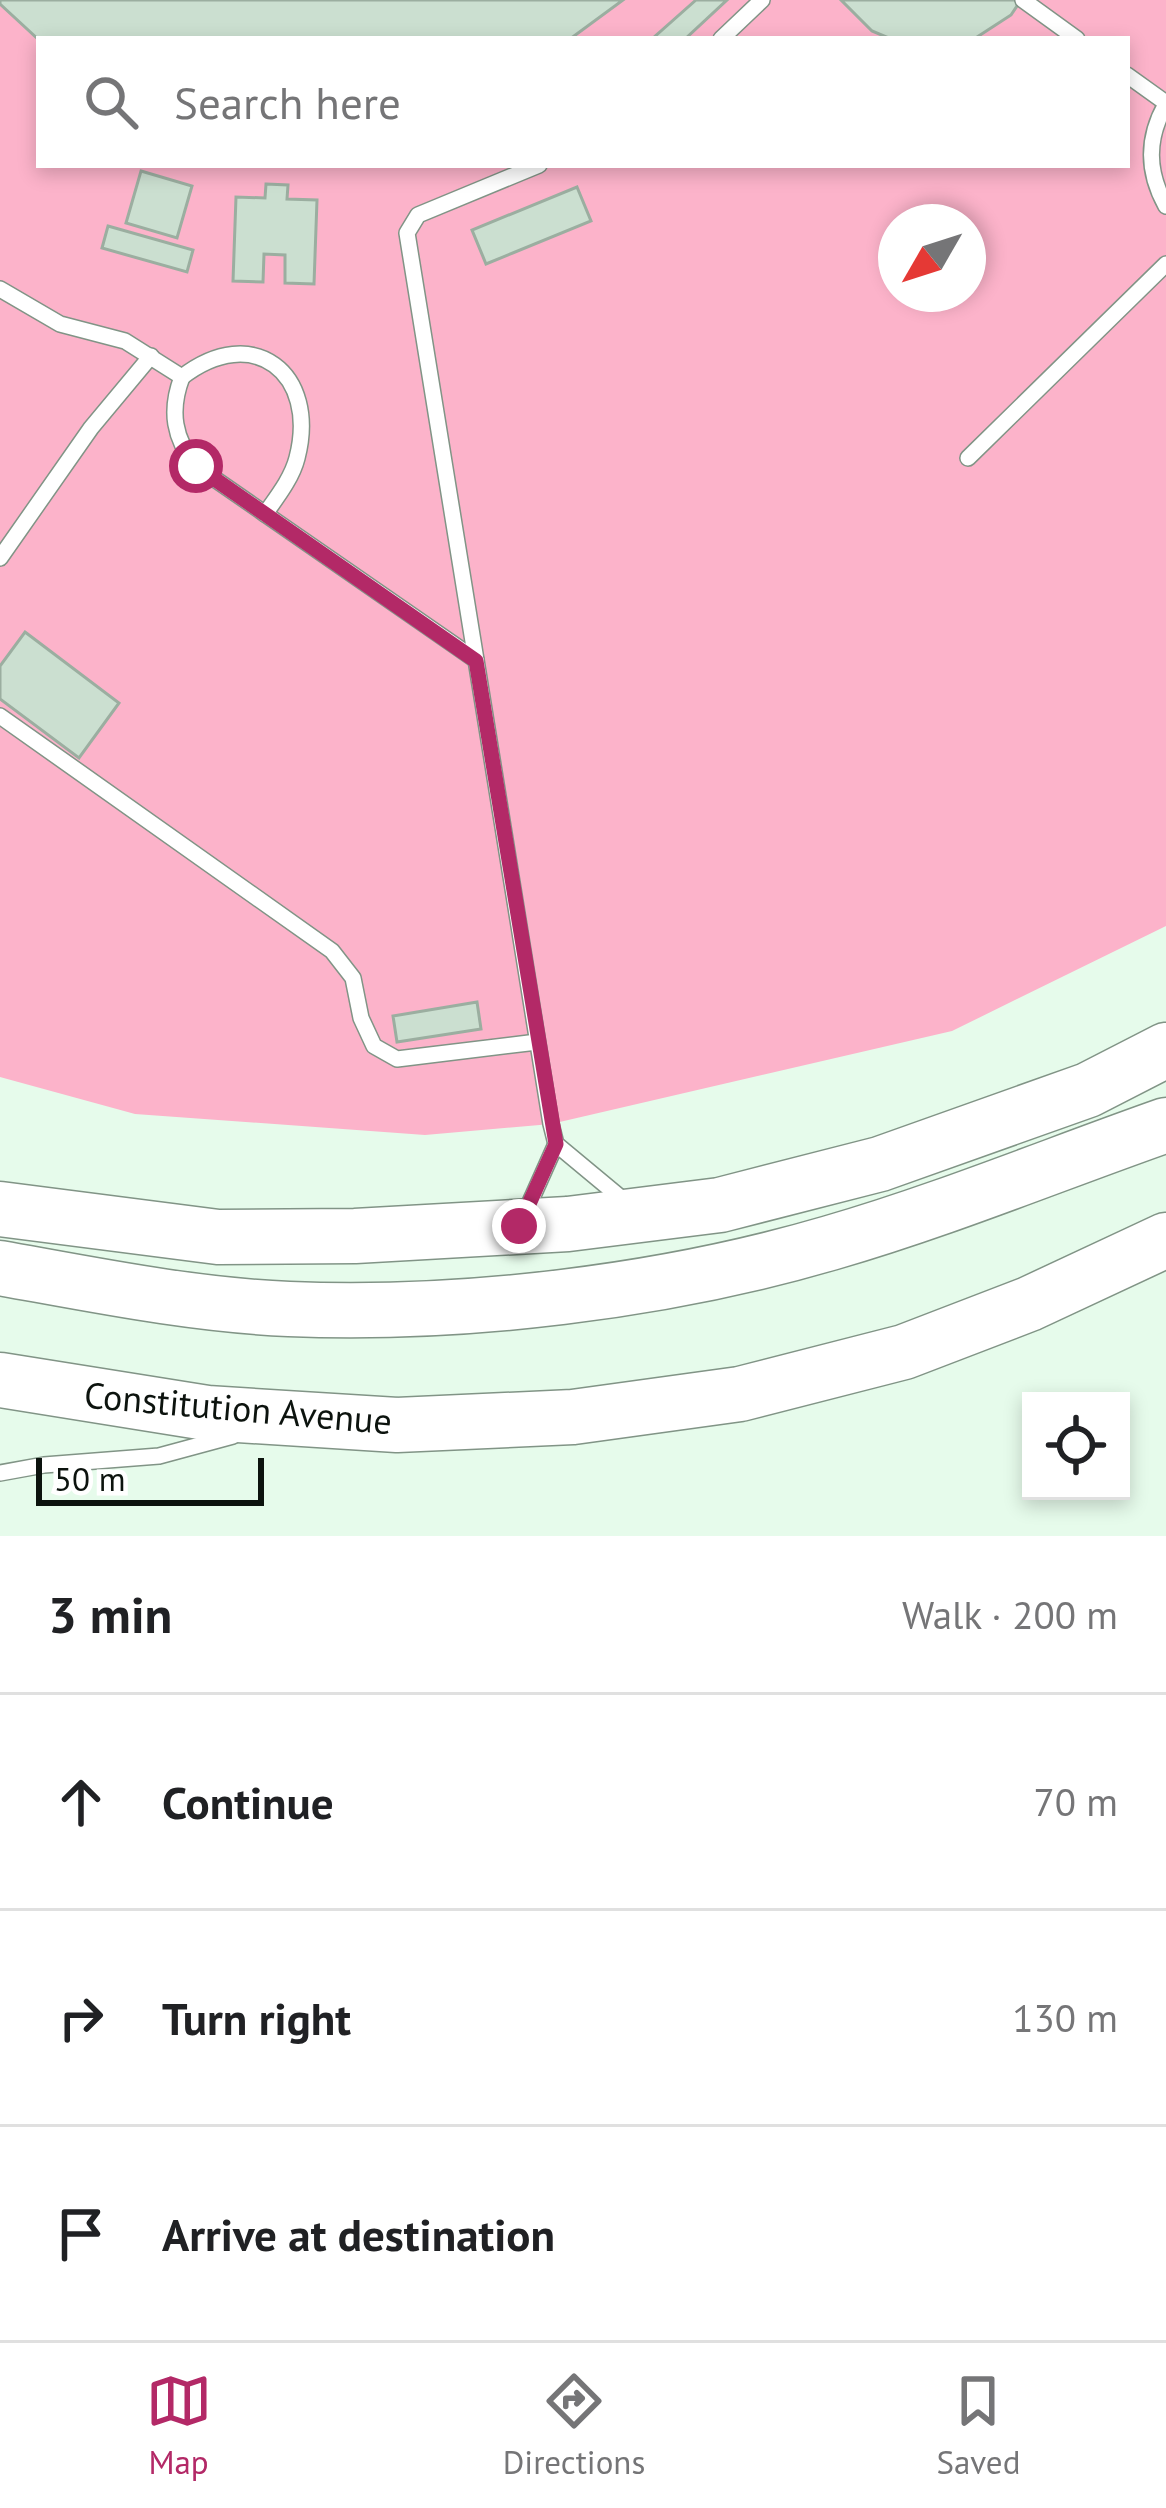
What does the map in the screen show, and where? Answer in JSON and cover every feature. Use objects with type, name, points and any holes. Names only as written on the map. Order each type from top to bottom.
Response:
[{"type":"highway","points":[[0,1212],[218,1237],[355,1236],[641,1215],[720,1204],[880,1164],[1088,1090],[1166,1050]]},
{"type":"highway","points":[[0,1268],[111,1288],[287,1309],[453,1306],[656,1284],[830,1243],[1166,1125]]},
{"type":"highway","points":[[720,1204],[808,1211],[947,1202]]},
{"type":"highway","points":[[0,1212],[287,1309]]},
{"type":"highway","name":"Constitution Avenue","points":[[0,1380],[207,1413],[397,1425],[573,1418],[740,1394],[904,1352],[1029,1304],[1166,1240]]},
{"type":"lane","points":[[725,36],[762,0]]},
{"type":"lane","points":[[1023,0],[1073,36]]},
{"type":"lane","points":[[1130,77],[1166,104],[1156,122],[1150,153],[1155,186],[1166,206]]},
{"type":"lane","points":[[519,1226],[556,1144],[407,233],[418,215],[532,168]]},
{"type":"lane","points":[[968,458],[1166,264]]},
{"type":"lane","points":[[0,289],[60,324],[125,341],[182,377]]},
{"type":"lane","points":[[265,514],[290,476],[299,448],[302,404],[291,378],[274,361],[254,355],[200,363],[182,377],[175,396],[174,422],[181,447],[196,466],[476,661]]},
{"type":"lane","points":[[0,559],[91,428],[152,356]]},
{"type":"lane","points":[[0,716],[332,951],[353,978],[361,1018],[374,1046],[398,1059],[537,1042]]},
{"type":"lane","points":[[556,1144],[641,1215]]},
{"type":"lane","points":[[0,1473],[159,1456],[295,1418]]},
{"type":"shaded area","points":[[0,0],[1166,0],[1166,926],[952,1031],[551,1124],[425,1135],[135,1114],[0,1077]]},
{"type":"building","points":[[0,0],[623,0],[574,36],[36,37]]},
{"type":"building","points":[[696,0],[727,0],[688,36],[655,36]]},
{"type":"building","points":[[841,0],[1021,0],[1011,15],[979,36],[884,36],[872,31]]},
{"type":"building","points":[[141,171],[192,186],[177,238],[126,223]]},
{"type":"building","points":[[266,184],[288,185],[287,199],[317,200],[314,284],[285,283],[285,255],[264,254],[263,282],[233,281],[236,197],[265,198]]},
{"type":"building","points":[[577,187],[591,221],[486,264],[472,230]]},
{"type":"building","points":[[108,226],[193,250],[187,272],[102,248]]},
{"type":"building","points":[[25,632],[119,703],[79,758],[0,699],[0,666]]},
{"type":"building","points":[[477,1002],[481,1029],[397,1042],[393,1016]]},
{"type":"route","points":[[196,466],[476,661],[556,1144],[519,1226]]}]
